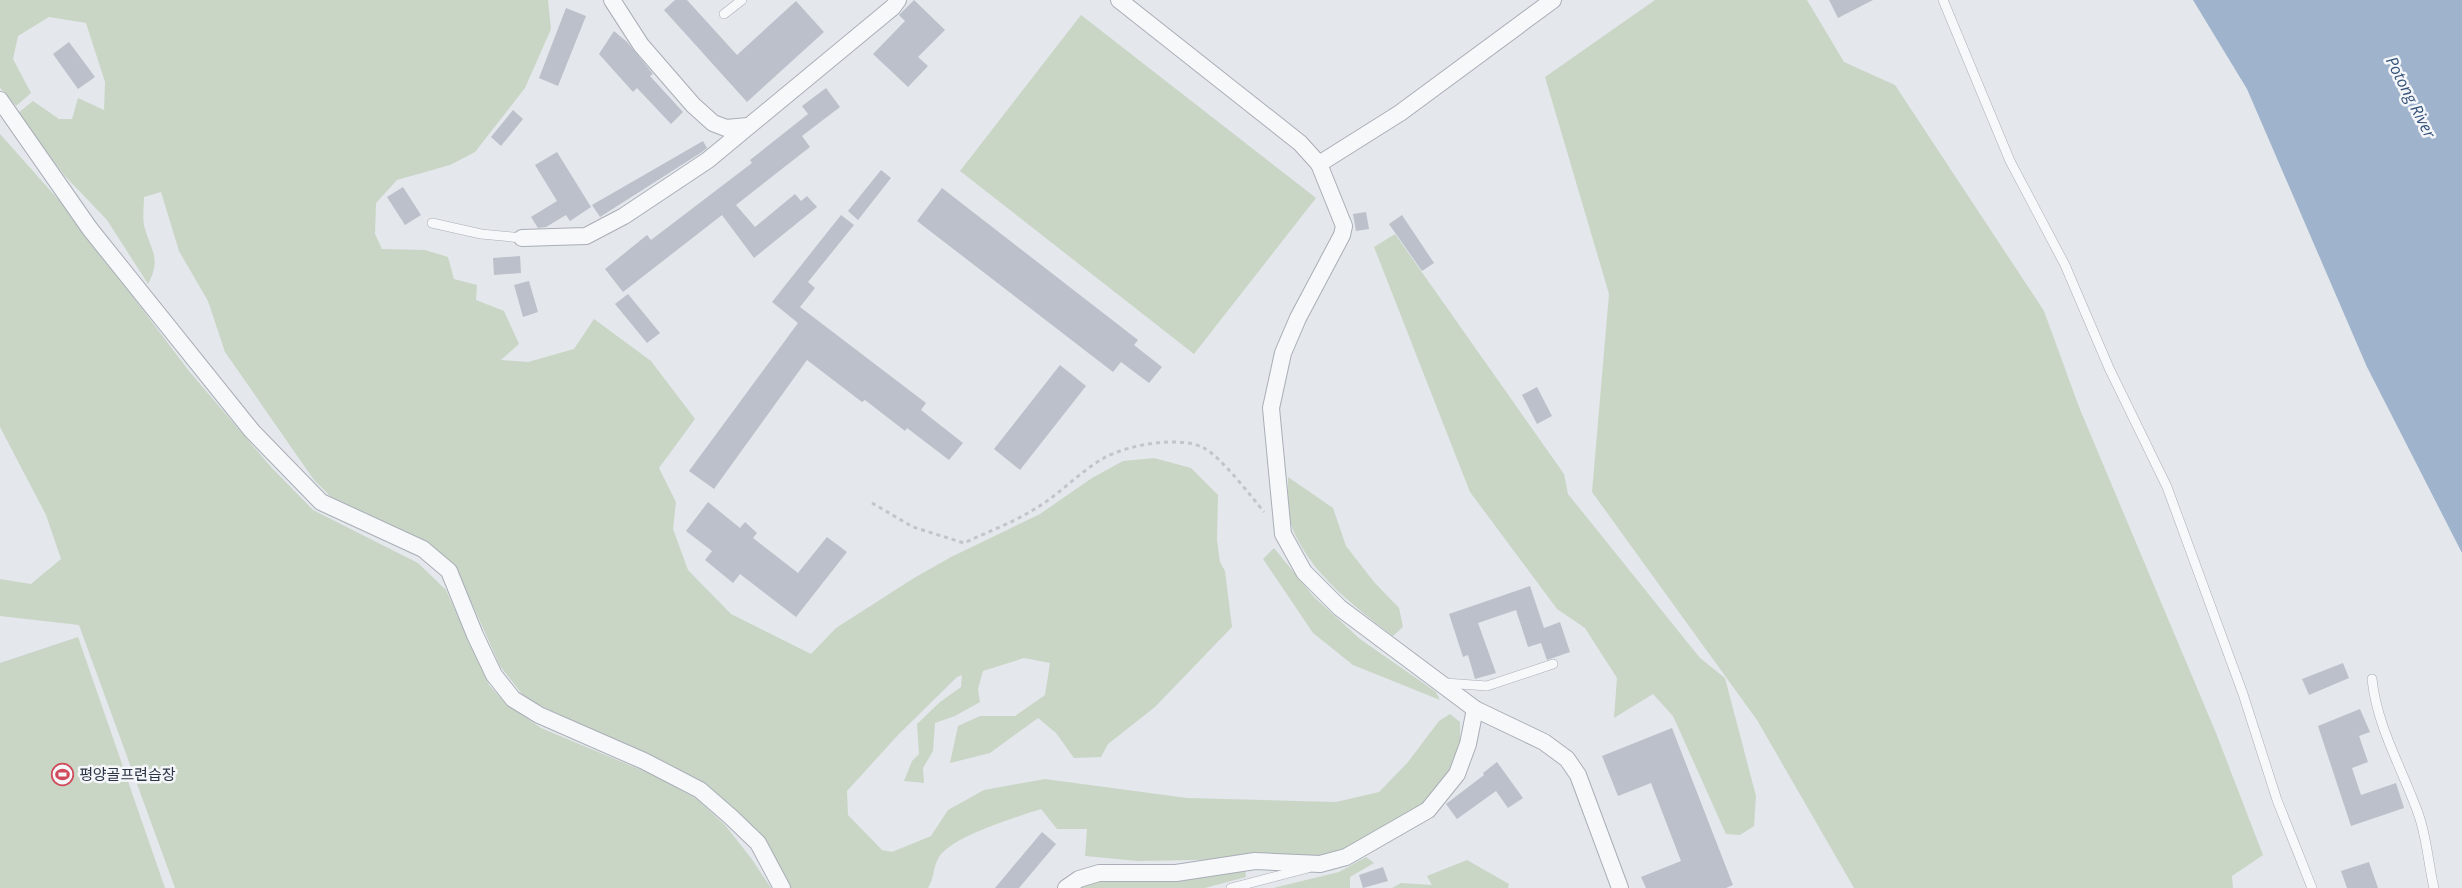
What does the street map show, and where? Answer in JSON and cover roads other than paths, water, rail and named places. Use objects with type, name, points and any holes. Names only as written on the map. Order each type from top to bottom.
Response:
[{"type":"street","points":[[612,0],[641,45],[693,105],[712,123],[726,128],[748,126]]},
{"type":"street","points":[[522,238],[586,236],[607,226],[708,160],[893,7],[898,0]]},
{"type":"street","points":[[1118,0],[1300,143],[1319,164],[1344,226],[1342,235],[1298,318],[1283,353],[1271,408],[1283,534],[1304,572],[1340,608],[1475,709],[1544,742],[1567,759],[1578,775],[1620,888]]},
{"type":"street","points":[[1319,164],[1400,113],[1553,0]]},
{"type":"street","points":[[0,100],[90,229],[252,431],[321,502],[423,549],[449,571],[475,636],[494,675],[513,699],[540,715],[644,761],[700,790],[731,816],[758,843],[782,888]]},
{"type":"street","points":[[1066,888],[1079,879],[1099,873],[1176,873],[1255,861],[1320,864],[1346,856],[1428,810],[1457,774],[1468,744],[1475,709]]},
{"type":"lane","points":[[724,14],[742,0]]},
{"type":"lane","points":[[1943,0],[2010,161],[2065,265],[2109,368],[2167,487],[2243,694],[2278,800],[2312,888]]},
{"type":"lane","points":[[432,223],[481,234],[522,238]]},
{"type":"lane","points":[[1440,682],[1487,686],[1552,664]]},
{"type":"lane","points":[[2372,679],[2380,721],[2420,820],[2434,888]]},
{"type":"lane","points":[[1231,888],[1320,864]]},
{"type":"water","name":"Potong River","points":[[2193,0],[2462,0],[2462,553],[2367,367],[2247,89]]},
{"type":"place","name":"평양골프련습장","points":[[63,775]]}]
